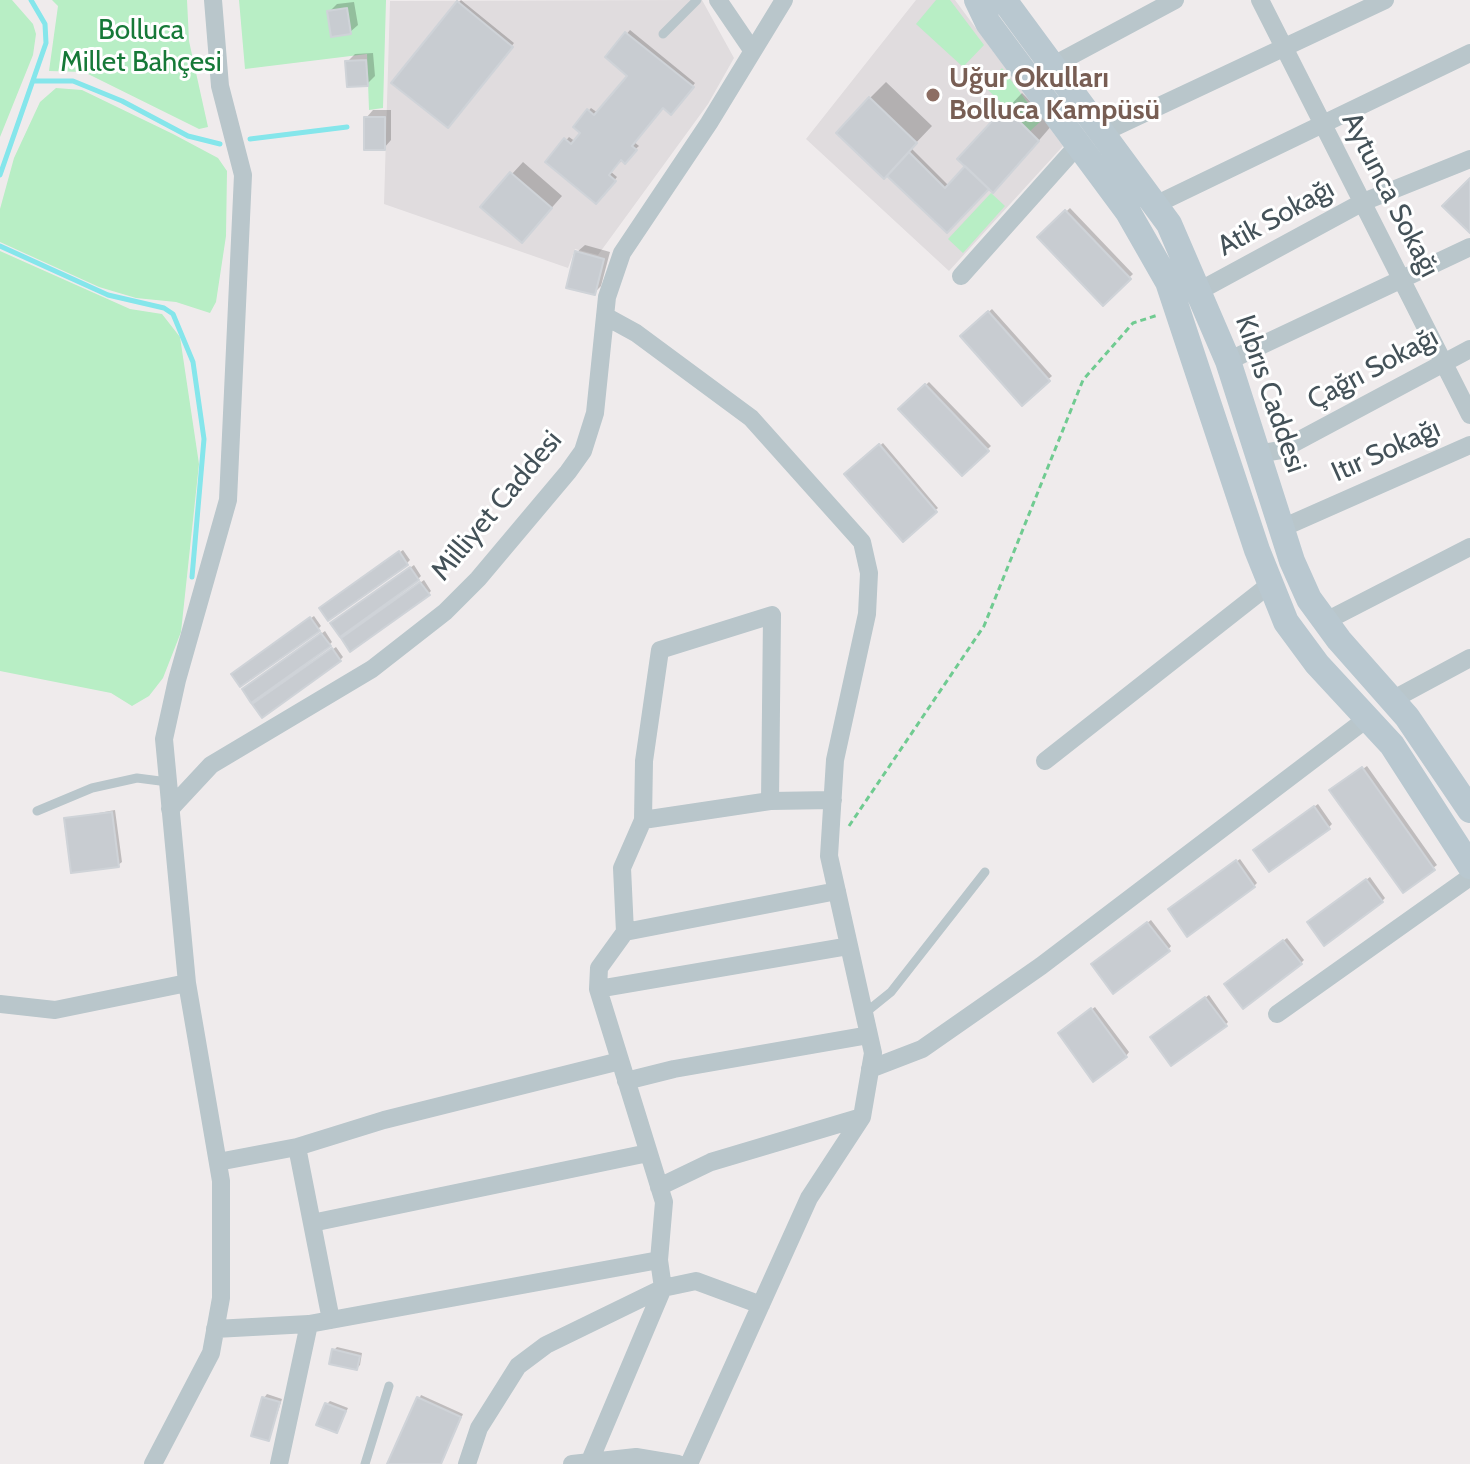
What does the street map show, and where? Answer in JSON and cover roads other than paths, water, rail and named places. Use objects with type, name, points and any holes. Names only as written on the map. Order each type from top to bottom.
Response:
[{"type":"main road","points":[[977,0],[988,23],[1090,139],[1148,244],[1177,308],[1269,585],[1286,622],[1369,717],[1407,767],[1470,866]]},
{"type":"main road","name":"Kıbrıs Caddesi","points":[[1004,0],[1050,67],[1090,139],[1157,204],[1199,291],[1228,361],[1300,582],[1324,622],[1429,746],[1470,810]]},
{"type":"street","points":[[153,1464],[211,1353],[221,1298],[218,1162],[187,983],[164,739],[177,680],[228,500],[243,175],[220,86],[213,0]]},
{"type":"street","points":[[718,0],[752,50]]},
{"type":"street","name":"Milliyet Caddesi","points":[[170,809],[211,765],[372,669],[445,612],[478,579],[583,451],[595,413],[611,277],[622,253],[784,0]]},
{"type":"street","points":[[1050,67],[1175,0]]},
{"type":"street","name":"Aytunca Sokağı","points":[[1260,0],[1470,415]]},
{"type":"street","points":[[961,276],[1090,139],[1385,0]]},
{"type":"street","points":[[1157,204],[1470,53]]},
{"type":"street","name":"Atik Sokağı","points":[[1199,291],[1363,202],[1470,159]]},
{"type":"street","points":[[1228,361],[1470,247]]},
{"type":"street","points":[[605,316],[636,333],[751,418],[862,542],[869,573],[867,614],[835,760],[829,856],[873,1053],[862,1117],[809,1198],[689,1464]]},
{"type":"street","name":"Çağrı Sokağı","points":[[1257,454],[1281,450],[1470,349]]},
{"type":"street","name":"Itır Sokağı","points":[[1282,528],[1470,445]]},
{"type":"street","points":[[1324,622],[1470,547]]},
{"type":"street","points":[[1045,761],[1269,585]]},
{"type":"street","points":[[589,1463],[663,1288],[659,1260],[664,1202],[598,989],[599,968],[625,932],[622,868],[643,820],[644,761],[660,650],[772,615],[770,801]]},
{"type":"street","points":[[1392,700],[1470,658]]},
{"type":"street","points":[[870,1069],[922,1049],[1041,966],[1369,717]]},
{"type":"street","points":[[643,820],[770,801],[833,800]]},
{"type":"street","points":[[1277,1014],[1470,877]]},
{"type":"street","points":[[625,932],[837,891]]},
{"type":"street","points":[[598,989],[849,946]]},
{"type":"street","points":[[0,1004],[55,1010],[187,983]]},
{"type":"street","points":[[626,1081],[674,1069],[869,1035]]},
{"type":"street","points":[[218,1162],[297,1147],[384,1120],[620,1061]]},
{"type":"street","points":[[659,1187],[711,1162],[862,1117]]},
{"type":"street","points":[[297,1147],[331,1320]]},
{"type":"street","points":[[312,1223],[648,1153]]},
{"type":"street","points":[[215,1329],[309,1324],[659,1260]]},
{"type":"street","points":[[467,1464],[479,1428],[518,1366],[546,1345],[663,1288],[696,1281],[761,1305]]},
{"type":"street","points":[[279,1464],[309,1324]]},
{"type":"street","points":[[572,1464],[636,1457],[678,1464]]},
{"type":"lane","points":[[663,34],[697,0]]},
{"type":"lane","points":[[37,811],[92,788],[137,778],[168,782]]},
{"type":"lane","points":[[865,1013],[891,992],[985,872]]},
{"type":"lane","points":[[365,1464],[389,1386]]},
{"type":"waterway","points":[[0,175],[46,43],[45,24],[31,0]]},
{"type":"waterway","points":[[35,81],[73,81],[122,101],[188,136],[220,144]]},
{"type":"waterway","points":[[250,139],[347,127]]},
{"type":"waterway","points":[[0,246],[108,295],[164,308],[173,314],[193,362],[204,439],[192,577]]},
{"type":"place","name":"Uğur Okulları Bolluca Kampüsü","points":[[933,95]]},
{"type":"park label","name":"Bolluca Millet Bahçesi","points":[[141,47]]}]
